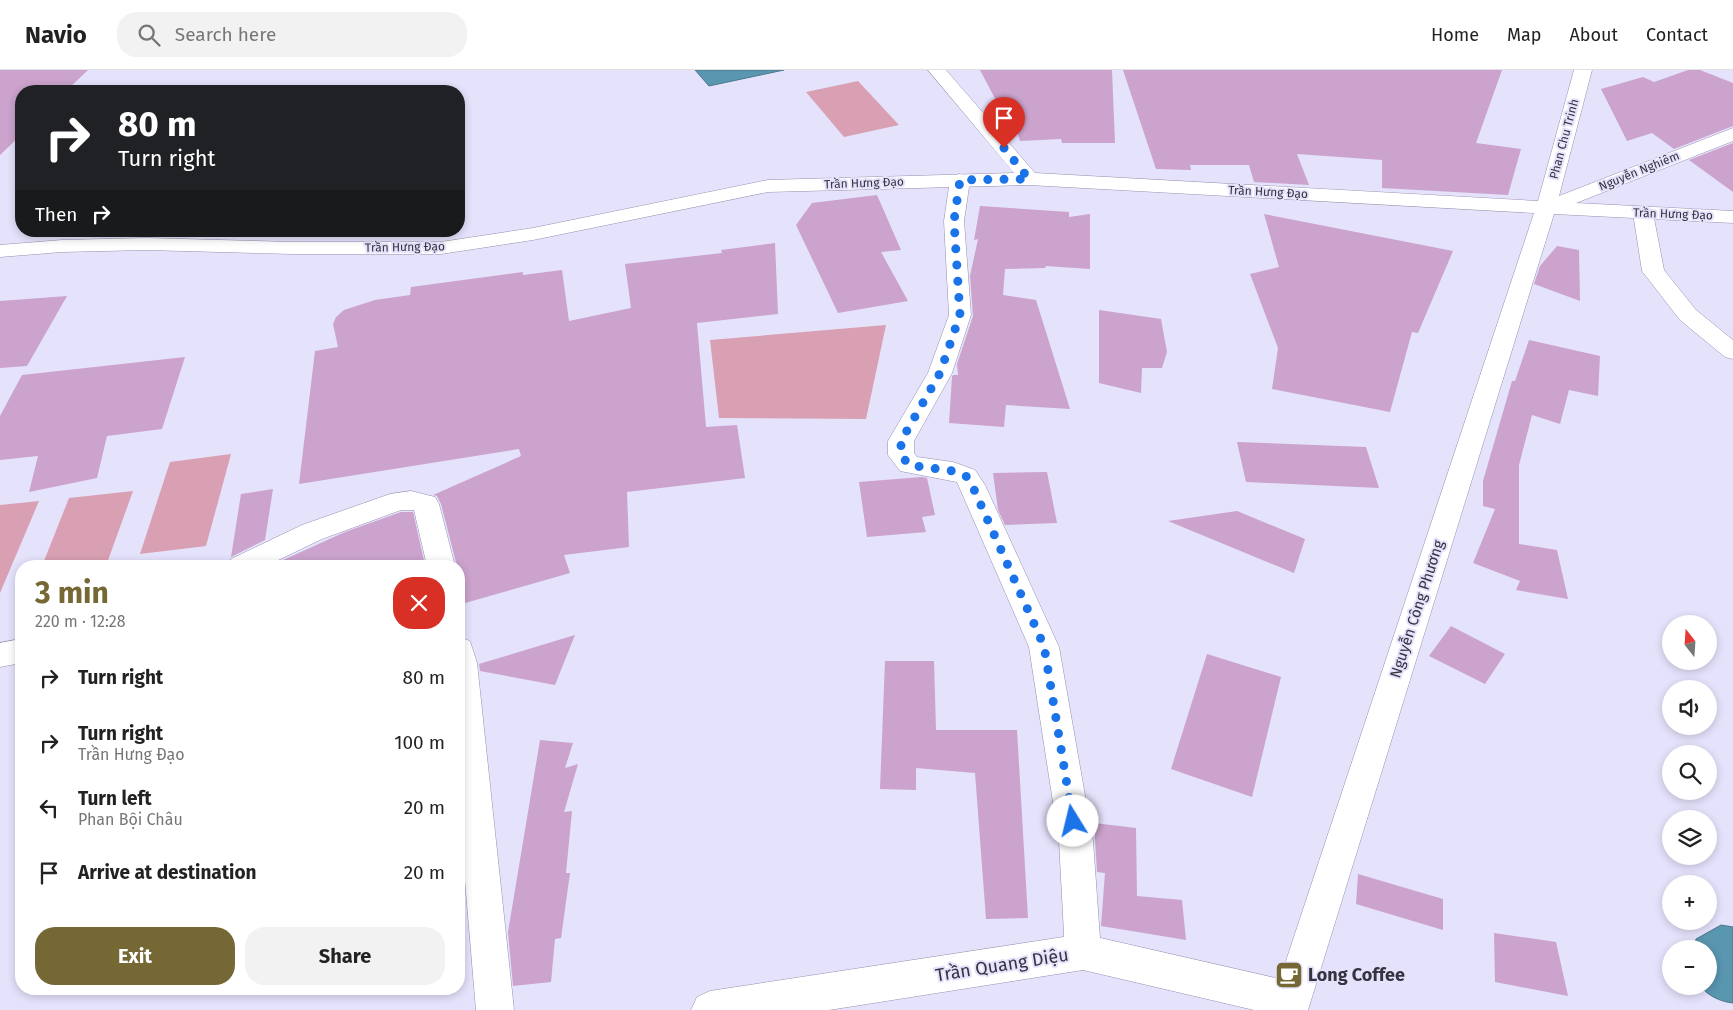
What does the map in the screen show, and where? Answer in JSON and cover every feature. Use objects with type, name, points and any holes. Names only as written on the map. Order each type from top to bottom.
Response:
[{"type":"street","name":"Phan Chu Trinh","points":[[1546,208],[1583,70]]},
{"type":"street","points":[[942,71],[1029,179]]},
{"type":"street","name":"Nguyễn Nghiêm","points":[[1546,208],[1733,134]]},
{"type":"street","name":"Trần Hưng Đạo","points":[[0,251],[62,246],[146,244],[293,248],[441,248],[533,234],[768,186],[960,180],[1029,179],[1733,217]]},
{"type":"street","points":[[960,180],[954,221],[960,315],[940,373],[901,441],[901,455],[909,465],[953,471],[966,476],[972,485],[1044,646],[1076,841],[1083,952]]},
{"type":"street","name":"Nguyễn Công Phương","points":[[1290,1005],[1546,208]]},
{"type":"street","points":[[1643,213],[1653,271],[1688,315],[1733,352]]},
{"type":"street","points":[[254,560],[312,532],[399,501],[411,500],[426,504],[440,560]]},
{"type":"street","points":[[0,655],[15,652]]},
{"type":"street","points":[[465,696],[495,1010]]},
{"type":"street","name":"Trần Quang Diệu","points":[[710,1010],[1083,952],[1290,1005]]},
{"type":"shaded area","points":[[858,81],[899,125],[844,137],[806,92]]},
{"type":"shaded area","points":[[886,325],[866,419],[719,418],[710,340]]},
{"type":"shaded area","points":[[231,454],[206,546],[140,554],[170,462]]},
{"type":"shaded area","points":[[133,491],[108,560],[44,560],[69,498]]},
{"type":"shaded area","points":[[39,501],[0,593],[0,505]]},
{"type":"water","points":[[695,70],[784,70],[709,86]]},
{"type":"water","points":[[1721,925],[1733,927],[1733,1003],[1710,995],[1717,995],[1717,940],[1696,940],[1712,930],[1717,930],[1717,927]]},
{"type":"building","points":[[0,70],[88,70],[72,85],[15,85],[15,141],[0,155]]},
{"type":"building","points":[[980,70],[1112,70],[1115,143],[1062,143],[1061,139],[1020,141],[1009,109],[1001,110]]},
{"type":"building","points":[[1123,70],[1502,70],[1476,143],[1521,149],[1508,195],[1382,188],[1382,160],[1297,154],[1309,185],[1254,182],[1249,165],[1190,165],[1191,170],[1156,169]]},
{"type":"building","points":[[1688,70],[1700,70],[1733,83],[1733,126],[1674,149],[1652,133],[1627,141],[1601,89],[1643,77],[1654,82]]},
{"type":"building","points":[[1733,143],[1733,192],[1689,160]]},
{"type":"building","points":[[877,195],[901,250],[881,252],[908,301],[838,313],[796,225],[812,203]]},
{"type":"building","points":[[980,206],[1069,212],[1069,217],[1090,214],[1090,269],[1046,266],[1045,268],[1005,269],[1003,295],[1036,300],[1070,409],[1006,405],[1004,427],[949,423],[952,377],[953,375],[958,375],[957,364],[973,316],[970,276],[978,239],[974,240]]},
{"type":"building","points":[[1264,214],[1453,251],[1418,333],[1412,332],[1390,412],[1272,389],[1278,348],[1250,274],[1279,267]]},
{"type":"building","points":[[775,243],[778,314],[697,323],[706,427],[737,425],[745,478],[627,492],[629,547],[564,555],[570,573],[465,603],[465,560],[455,560],[441,504],[437,496],[433,495],[521,456],[519,449],[299,484],[315,351],[338,347],[333,324],[336,317],[344,310],[375,300],[410,295],[411,287],[523,272],[523,275],[562,270],[569,321],[631,308],[625,264],[722,253],[721,250]]},
{"type":"building","points":[[1557,246],[1579,250],[1580,301],[1534,284],[1540,266]]},
{"type":"building","points":[[67,296],[27,366],[0,368],[0,301]]},
{"type":"building","points":[[1099,310],[1161,319],[1167,352],[1162,368],[1142,368],[1141,393],[1099,383]]},
{"type":"building","points":[[1529,340],[1600,356],[1598,396],[1569,390],[1560,424],[1532,415],[1519,465],[1519,544],[1557,550],[1568,599],[1516,590],[1520,581],[1473,563],[1495,509],[1483,506],[1483,481],[1512,381],[1515,381]]},
{"type":"building","points":[[185,357],[162,429],[107,436],[97,478],[29,492],[38,456],[0,460],[0,416],[22,375]]},
{"type":"building","points":[[1237,442],[1366,447],[1379,488],[1246,482]]},
{"type":"building","points":[[1047,472],[1057,523],[1005,525],[998,510],[993,473]]},
{"type":"building","points":[[927,478],[935,515],[922,517],[926,532],[867,537],[859,482]]},
{"type":"building","points":[[273,489],[265,540],[231,557],[241,494]]},
{"type":"building","points":[[1237,511],[1305,539],[1294,573],[1168,521]]},
{"type":"building","points":[[401,512],[413,512],[424,560],[283,560],[345,532]]},
{"type":"building","points":[[1451,626],[1505,654],[1485,684],[1429,656]]},
{"type":"building","points":[[575,635],[555,685],[480,671],[479,664]]},
{"type":"building","points":[[1207,654],[1281,677],[1252,797],[1171,769]]},
{"type":"building","points":[[885,661],[934,661],[936,730],[1017,730],[1028,918],[986,919],[975,773],[916,768],[916,790],[880,789]]},
{"type":"building","points":[[540,740],[573,743],[565,768],[578,764],[564,812],[572,811],[566,873],[570,873],[561,938],[555,939],[551,982],[513,986],[508,932]]},
{"type":"building","points":[[1094,823],[1136,828],[1137,896],[1182,900],[1186,940],[1101,926],[1105,873],[1097,872]]},
{"type":"building","points":[[1358,874],[1443,899],[1443,930],[1356,904]]},
{"type":"building","points":[[1494,933],[1556,942],[1568,996],[1495,982]]},
{"type":"place","name":"Long Coffee","points":[[1289,975]]},
{"type":"route","points":[[1004,148],[1029,179],[960,180],[954,221],[960,315],[940,373],[901,441],[901,455],[909,465],[953,471],[966,476],[972,485],[1044,646],[1073,821]]}]
